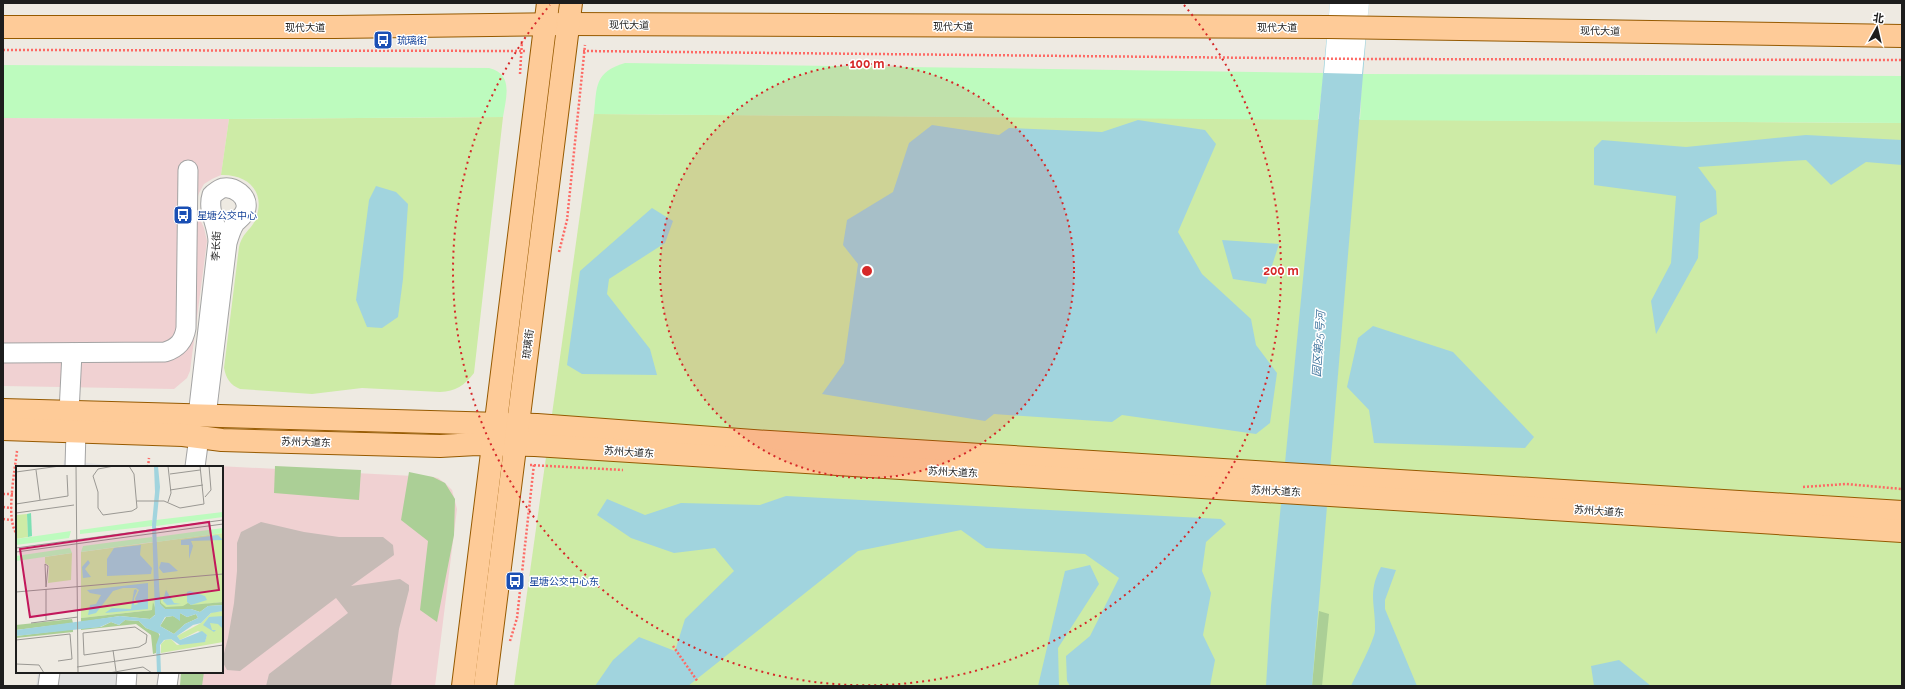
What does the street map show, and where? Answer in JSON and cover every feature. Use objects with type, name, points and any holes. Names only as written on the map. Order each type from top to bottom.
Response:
[{"type":"main road","points":[[463,686],[548,3]]},
{"type":"main road","name":"现代大道","points":[[3,27],[545,24],[576,17],[1902,36]]},
{"type":"main road","name":"琉璃街","points":[[485,686],[522,438],[575,51],[576,17]]},
{"type":"main road","name":"苏州大道东","points":[[3,410],[73,422],[222,440],[440,446],[494,434]]},
{"type":"main road","name":"苏州大道东","points":[[3,429],[73,422],[202,416],[494,434],[522,438],[1333,486],[1902,512]]},
{"type":"main road","name":"苏州大道东","points":[[1333,486],[1902,531]]},
{"type":"street","points":[[3,353],[165,352],[173,349],[180,343],[186,332],[188,170]]},
{"type":"street","name":"李长街","points":[[225,188],[233,189],[241,193],[245,200],[246,207],[243,215],[229,233],[202,416],[218,234],[210,209],[210,201],[212,195],[225,188]]},
{"type":"street","points":[[187,245],[217,248]]},
{"type":"street","points":[[187,279],[213,282]]},
{"type":"street","points":[[72,353],[75,466]]},
{"type":"street","points":[[195,466],[199,437]]},
{"type":"street","points":[[48,686],[50,673]]},
{"type":"street","points":[[126,686],[127,673]]},
{"type":"street","points":[[167,686],[169,673]]},
{"type":"path","points":[[557,258],[567,220],[576,17]]},
{"type":"path","points":[[3,50],[542,51]]},
{"type":"path","points":[[575,51],[1325,59],[1902,60]]},
{"type":"path","points":[[508,648],[517,618],[533,484],[522,438]]},
{"type":"path","points":[[16,532],[12,525],[12,494],[17,451]]},
{"type":"path","points":[[148,466],[149,458]]},
{"type":"path","points":[[3,494],[12,494]]},
{"type":"path","points":[[3,507],[12,508]]},
{"type":"path","points":[[3,519],[12,520]]},
{"type":"path","points":[[673,646],[698,682]]},
{"type":"shaded area","points":[[3,118],[229,119],[221,175],[204,184],[196,203],[197,213],[204,228],[207,241],[190,371],[187,378],[174,389],[3,386]]},
{"type":"shaded area","points":[[64,460],[114,466],[63,466]]},
{"type":"shaded area","points":[[223,466],[433,477],[438,478],[452,490],[457,509],[435,686],[182,686],[184,673],[223,673]]},
{"type":"shaded area","points":[[38,673],[134,673],[132,686],[36,686]]},
{"type":"green space","points":[[625,63],[1324,73],[1318,120],[594,114],[597,88],[602,76],[615,67]]},
{"type":"green space","points":[[3,65],[489,68],[497,71],[502,76],[505,81],[506,95],[503,117],[229,119],[3,118]]},
{"type":"green space","points":[[1362,74],[1902,76],[1902,123],[1360,120]]},
{"type":"green space","points":[[594,114],[1902,123],[1902,686],[514,686]]},
{"type":"green space","points":[[503,117],[474,373],[467,381],[455,389],[440,392],[362,388],[312,394],[240,389],[231,383],[227,378],[224,368],[239,247],[243,237],[256,218],[258,200],[256,192],[246,181],[230,175],[221,175],[229,119]]},
{"type":"green space","points":[[275,466],[361,470],[359,500],[274,493]]},
{"type":"green space","points":[[409,472],[433,477],[445,483],[455,499],[454,535],[437,622],[420,610],[428,541],[401,520]]},
{"type":"green space","points":[[1319,611],[1329,614],[1322,686],[1312,686]]},
{"type":"green space","points":[[181,673],[204,673],[202,686],[180,686]]},
{"type":"water","name":"园区第25号河","points":[[1330,3],[1369,3],[1312,686],[1266,686],[1271,606]]},
{"type":"water","points":[[1138,120],[1205,130],[1216,144],[1178,232],[1202,274],[1251,319],[1256,345],[1277,373],[1270,423],[1256,434],[1122,415],[1112,422],[994,414],[985,421],[822,394],[844,363],[858,264],[843,245],[847,220],[893,192],[909,143],[932,125],[999,135],[1009,128],[1102,132]]},
{"type":"water","points":[[1806,135],[1902,140],[1902,165],[1866,162],[1831,185],[1806,160],[1698,167],[1716,191],[1717,214],[1700,223],[1698,258],[1656,334],[1651,301],[1671,263],[1676,196],[1594,185],[1594,148],[1602,140],[1686,147]]},
{"type":"water","points":[[376,186],[396,192],[408,204],[403,279],[398,317],[382,328],[367,327],[356,300],[369,200]]},
{"type":"water","points":[[652,208],[673,221],[665,243],[609,279],[607,294],[650,349],[657,375],[582,374],[567,365],[580,271]]},
{"type":"water","points":[[1222,240],[1279,244],[1266,284],[1233,279]]},
{"type":"water","points":[[1373,326],[1453,352],[1534,437],[1525,448],[1374,443],[1369,410],[1347,387],[1358,338]]},
{"type":"water","points":[[786,496],[1221,519],[1226,524],[1206,542],[1202,571],[1211,593],[1203,635],[1215,660],[1210,686],[1070,686],[1067,681],[1066,656],[1090,636],[1119,578],[1085,554],[986,548],[961,530],[858,551],[688,686],[595,686],[613,660],[639,637],[675,651],[685,619],[734,571],[715,548],[674,553],[631,538],[597,515],[607,499],[645,515],[681,503],[760,505]]},
{"type":"water","points":[[1090,565],[1099,584],[1058,648],[1059,686],[1038,686],[1065,571]]},
{"type":"water","points":[[1381,567],[1396,570],[1385,600],[1385,609],[1417,686],[1351,686],[1374,636],[1375,622],[1373,592],[1374,584]]},
{"type":"water","points":[[1619,660],[1651,686],[1594,686],[1591,666]]},
{"type":"pier","points":[[1330,3],[1369,3],[1362,74],[1324,73]]},
{"type":"building","points":[[261,522],[304,532],[339,537],[383,537],[393,545],[394,555],[351,586],[400,579],[409,585],[399,629],[391,686],[266,686],[269,674],[348,613],[336,598],[240,671],[227,670],[223,663],[223,657],[234,603],[237,571],[237,543],[241,532]]},
{"type":"place","name":"琉璃街","points":[[383,40]]},
{"type":"place","name":"星塘公交中心","points":[[183,215]]},
{"type":"place","name":"星塘公交中心东","points":[[515,581]]}]
